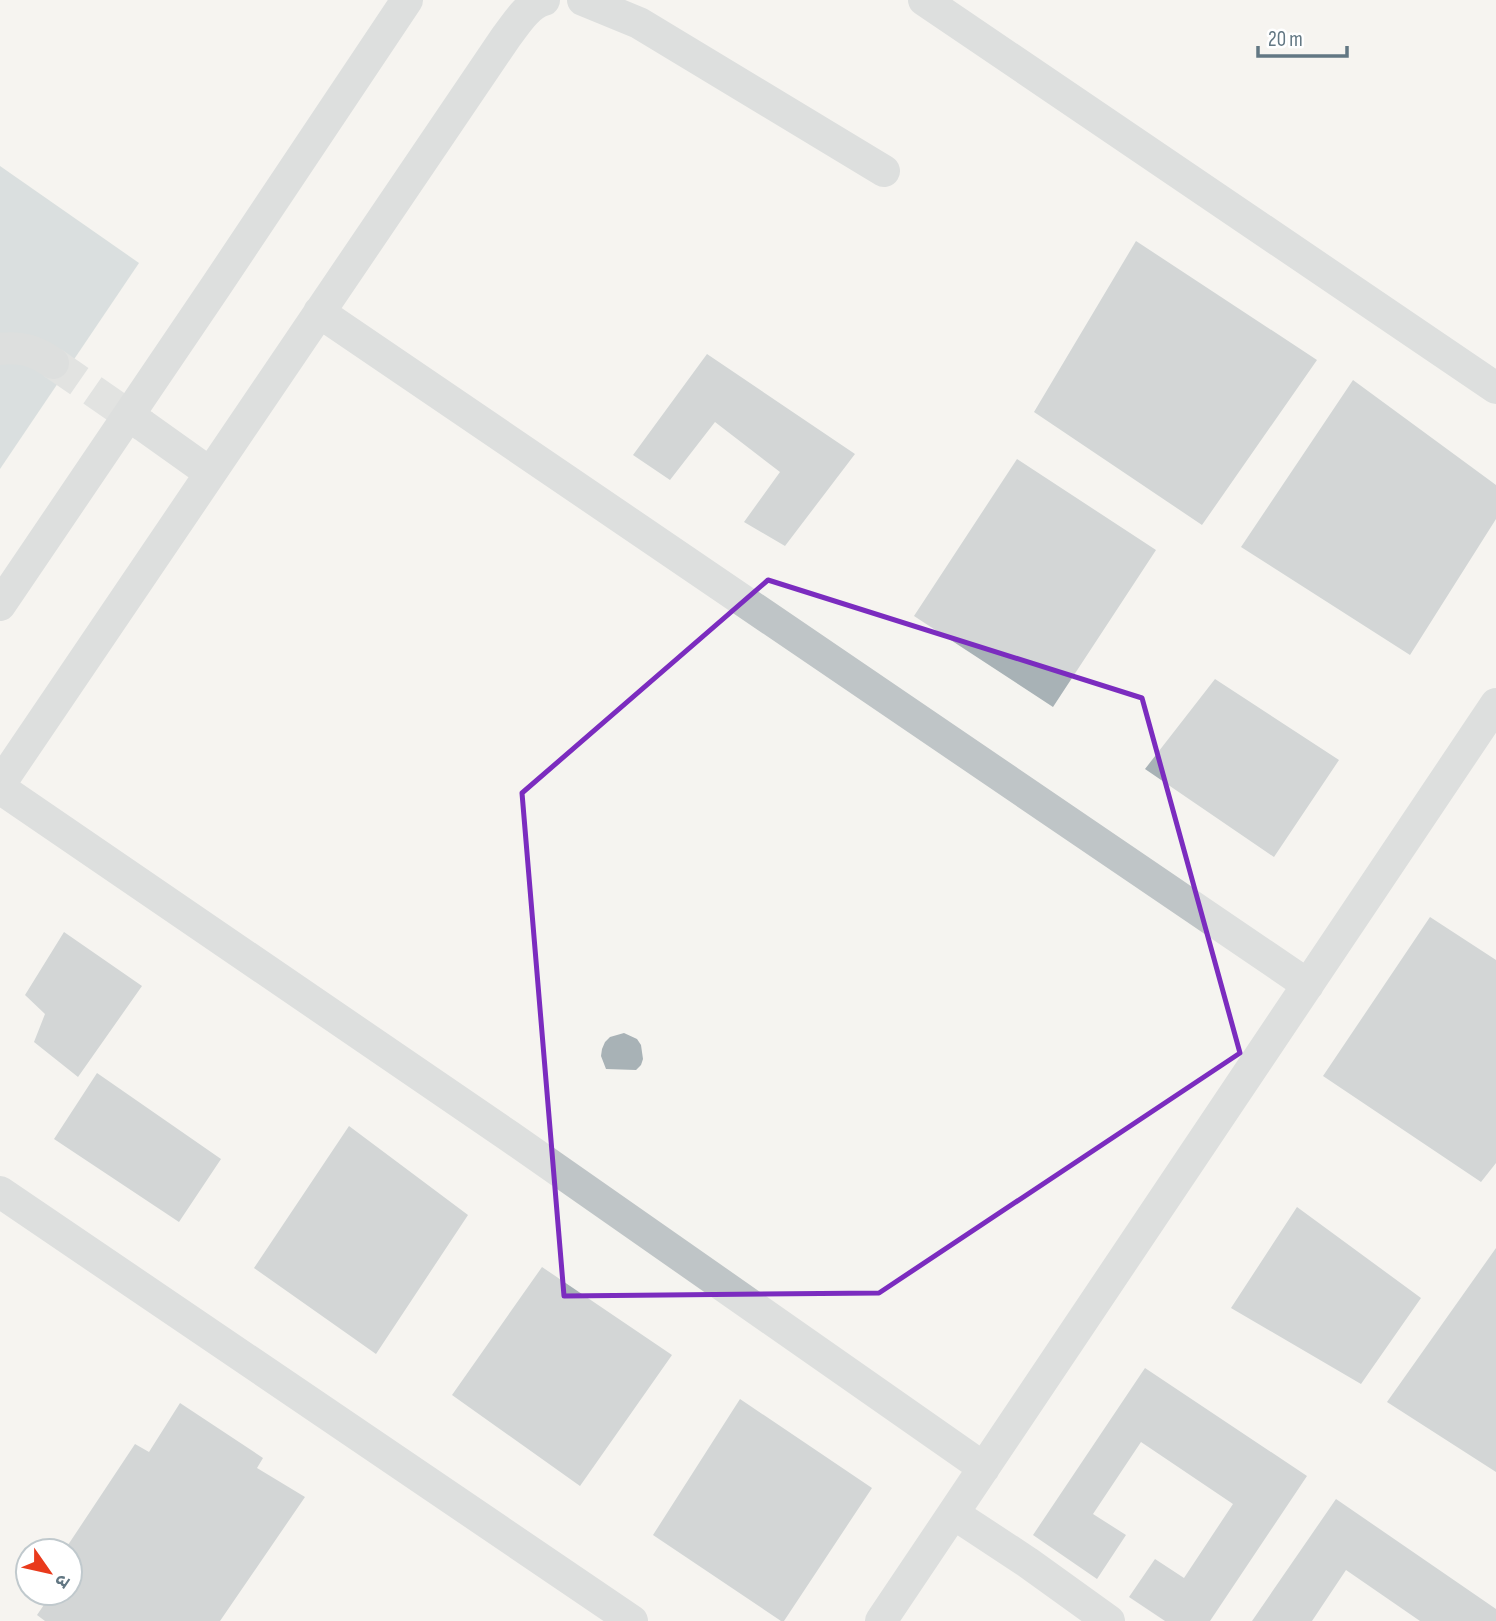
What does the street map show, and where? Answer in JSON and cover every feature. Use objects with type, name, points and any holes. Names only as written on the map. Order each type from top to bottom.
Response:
[{"type":"lane","points":[[0,605],[407,0]]},
{"type":"lane","points":[[544,0],[525,13],[506,37],[0,786],[509,1136],[984,1468]]},
{"type":"lane","points":[[583,0],[639,23],[884,171]]},
{"type":"lane","points":[[924,0],[1496,388]]},
{"type":"lane","points":[[319,312],[1308,985]]},
{"type":"lane","points":[[0,349],[15,347],[32,351],[53,363]]},
{"type":"lane","points":[[144,426],[210,473]]},
{"type":"lane","points":[[881,1621],[1496,704]]},
{"type":"lane","points":[[0,1192],[632,1621]]},
{"type":"lane","points":[[954,1514],[1109,1621]]},
{"type":"highlighted area","points":[[768,580],[1142,698],[1240,1053],[879,1293],[564,1296],[522,793]]},
{"type":"shaded area","points":[[0,166],[139,263],[0,469]]},
{"type":"building","points":[[1136,241],[1317,360],[1202,525],[1034,412]]},
{"type":"building","points":[[707,354],[855,454],[785,546],[744,522],[780,472],[715,422],[670,480],[633,455]]},
{"type":"building","points":[[1353,380],[1496,485],[1496,519],[1410,655],[1241,547]]},
{"type":"building","points":[[1017,459],[1156,550],[1053,707],[914,616]]},
{"type":"building","points":[[1215,679],[1339,760],[1274,857],[1145,769]]},
{"type":"building","points":[[1430,917],[1496,960],[1496,1163],[1481,1182],[1323,1076]]},
{"type":"building","points":[[64,932],[142,986],[78,1077],[34,1042],[45,1014],[25,995]]},
{"type":"building","points":[[624,1033],[637,1039],[641,1045],[641,1065],[636,1070],[606,1069],[601,1056],[605,1042],[610,1037]]},
{"type":"building","points":[[97,1073],[221,1159],[179,1222],[54,1139]]},
{"type":"building","points":[[349,1126],[468,1215],[376,1354],[254,1268]]},
{"type":"building","points":[[1297,1207],[1421,1298],[1361,1384],[1231,1308]]},
{"type":"building","points":[[1496,1248],[1496,1472],[1387,1402]]},
{"type":"building","points":[[542,1267],[672,1355],[580,1486],[452,1395]]},
{"type":"building","points":[[1145,1368],[1307,1476],[1210,1621],[1165,1621],[1129,1597],[1155,1559],[1184,1578],[1233,1504],[1141,1442],[1093,1514],[1126,1535],[1097,1579],[1033,1535]]},
{"type":"building","points":[[740,1399],[872,1488],[784,1621],[653,1535]]},
{"type":"building","points":[[180,1403],[263,1458],[257,1468],[305,1497],[220,1621],[45,1621],[37,1615],[42,1607],[84,1607],[84,1537],[73,1537],[135,1444],[149,1452]]},
{"type":"building","points":[[1336,1499],[1496,1609],[1496,1621],[1420,1621],[1346,1570],[1312,1621],[1252,1621]]},
{"type":"tunnel","points":[[53,363],[144,426]]}]
